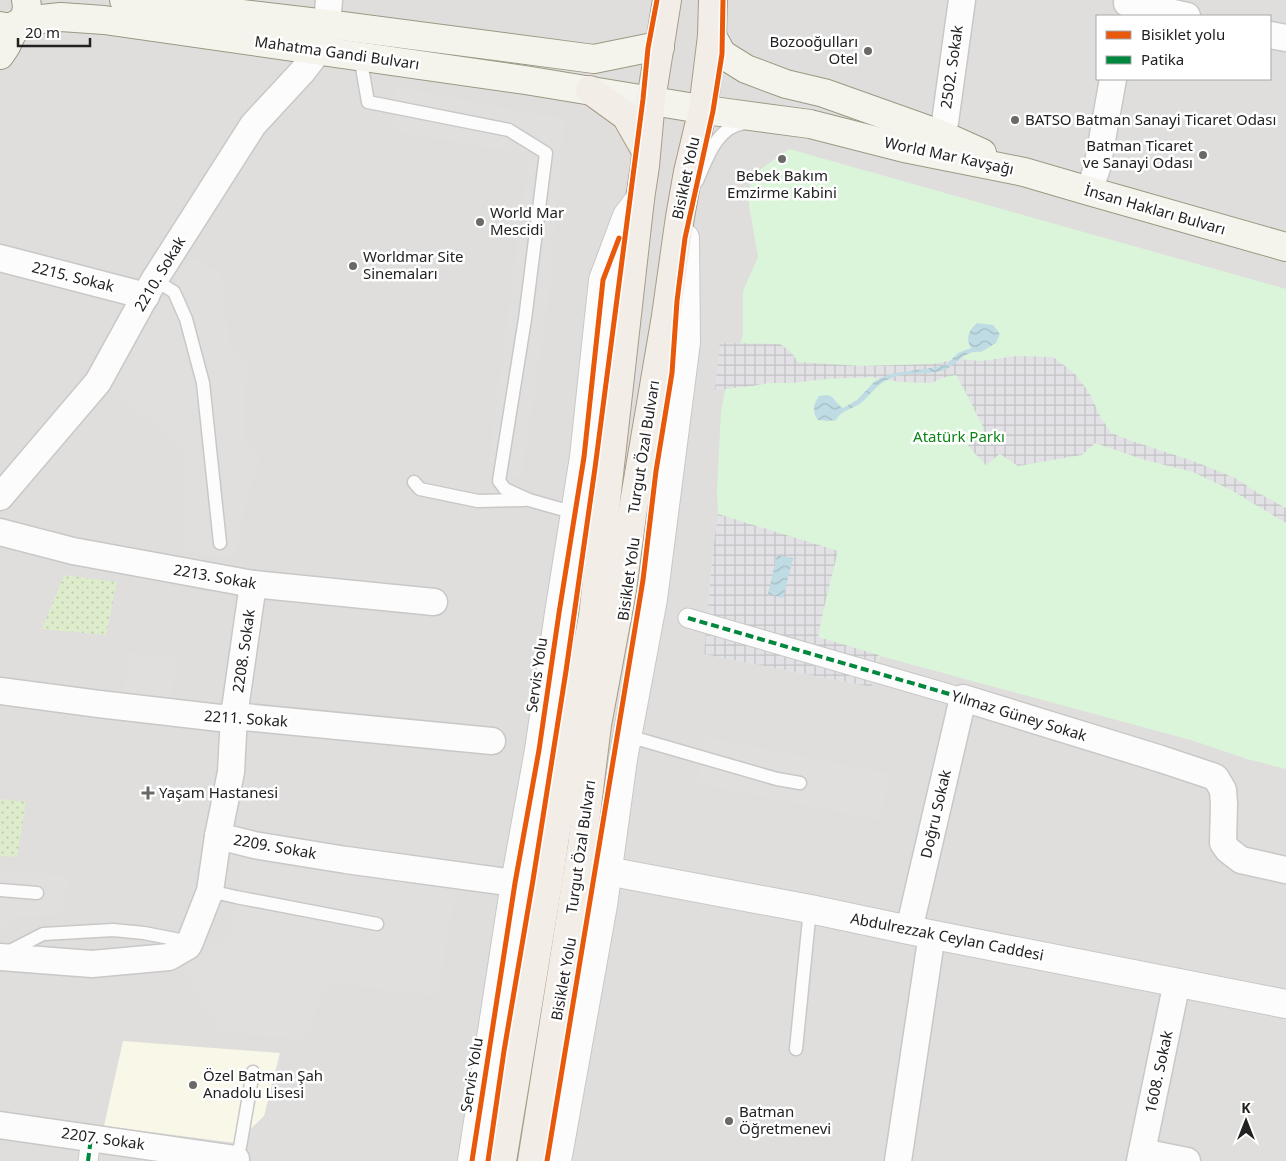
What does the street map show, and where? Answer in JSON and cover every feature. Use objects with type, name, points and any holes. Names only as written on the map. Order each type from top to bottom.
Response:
[{"type":"main road","name":"Mahatma Gandi Bulvarı","points":[[124,0],[328,12],[594,59],[660,47]]},
{"type":"main road","name":"Turgut Özal Bulvarı","points":[[502,1161],[593,616],[651,100],[668,0]]},
{"type":"main road","name":"Turgut Özal Bulvarı","points":[[532,1161],[582,846],[597,725],[622,590],[632,515],[680,217],[702,109],[712,36],[713,0]]},
{"type":"main road","name":"Mahatma Gandi Bulvarı","points":[[16,18],[61,17],[104,20],[525,80],[651,100]]},
{"type":"main road","points":[[0,55],[6,46],[16,18]]},
{"type":"main road","name":"World Mar Kavşağı","points":[[712,36],[722,54],[746,69],[786,84],[824,93],[942,135],[1024,172]]},
{"type":"main road","points":[[590,90],[626,116],[646,151]]},
{"type":"main road","name":"World Mar Kavşağı","points":[[651,100],[773,120],[810,124],[904,148],[1024,172]]},
{"type":"main road","name":"İnsan Hakları Bulvarı","points":[[1024,172],[1286,247]]},
{"type":"street","name":"2502. Sokak","points":[[942,135],[962,0]]},
{"type":"street","points":[[1127,6],[1181,15]]},
{"type":"street","points":[[1271,35],[1286,38]]},
{"type":"street","name":"2210. Sokak","points":[[0,497],[98,382],[150,288],[253,126],[302,72],[319,50]]},
{"type":"street","points":[[1089,191],[1097,168],[1113,80]]},
{"type":"street","name":"Servis Yolu","points":[[472,1161],[515,883],[539,750],[584,457],[603,280],[627,216],[640,198]]},
{"type":"street","points":[[558,1161],[603,905],[623,759],[653,599],[686,342],[686,238],[680,217]]},
{"type":"street","name":"2215. Sokak","points":[[0,258],[150,288]]},
{"type":"street","name":"2213. Sokak","points":[[0,532],[73,551],[253,584],[434,602]]},
{"type":"street","name":"2208. Sokak","points":[[218,836],[231,772],[234,716],[253,584]]},
{"type":"street","name":"Yılmaz Güney Sokak","points":[[688,618],[962,698],[1212,776],[1216,778],[1223,790],[1223,843],[1228,850],[1240,860],[1286,870]]},
{"type":"street","name":"2211. Sokak","points":[[0,690],[210,717],[234,716],[492,741]]},
{"type":"street","name":"Doğru Sokak","points":[[898,1161],[921,932],[962,698]]},
{"type":"street","name":"2209. Sokak","points":[[0,957],[92,964],[169,957],[188,946],[190,942],[210,891],[218,836],[254,845],[346,860],[515,883]]},
{"type":"street","name":"Abdulrezzak Ceylan Caddesi","points":[[607,871],[810,909],[1286,1004]]},
{"type":"street","name":"1608. Sokak","points":[[1141,1157],[1177,982]]},
{"type":"street","name":"2207. Sokak","points":[[0,1125],[89,1149],[237,1156]]},
{"type":"street","points":[[1141,1157],[1187,1161]]},
{"type":"lane","points":[[360,56],[368,102],[509,130],[546,153],[525,319],[499,481],[504,490],[529,500],[575,513]]},
{"type":"lane","points":[[680,217],[717,139],[736,124],[773,120]]},
{"type":"lane","points":[[150,288],[174,292],[186,319],[204,382],[220,543]]},
{"type":"lane","points":[[414,482],[420,489],[478,501],[529,500]]},
{"type":"lane","points":[[628,736],[777,779],[800,783]]},
{"type":"lane","points":[[0,890],[37,893]]},
{"type":"lane","points":[[210,891],[377,924]]},
{"type":"lane","points":[[796,1049],[810,909]]},
{"type":"lane","points":[[237,1156],[253,1072]]},
{"type":"shaded area","points":[[0,0],[1286,0],[1286,1161],[0,1161]]},
{"type":"shaded area","points":[[395,87],[565,119],[549,295],[521,480],[489,461],[529,155],[394,131]]},
{"type":"shaded area","points":[[187,254],[220,273],[231,348],[246,362],[244,439],[261,455],[244,510],[235,558],[186,551],[181,445],[173,437],[104,387],[177,276]]},
{"type":"shaded area","points":[[720,343],[780,344],[791,352],[798,362],[861,366],[933,364],[957,359],[980,361],[1017,356],[1053,357],[1074,373],[1089,392],[1101,418],[1111,433],[1196,462],[1235,478],[1286,508],[1286,523],[1231,490],[1193,472],[1145,460],[1095,443],[1082,455],[1018,466],[1000,454],[986,465],[968,446],[984,429],[956,375],[942,378],[932,383],[900,382],[871,377],[768,383],[715,390]]},
{"type":"shaded area","points":[[718,514],[838,551],[818,637],[879,655],[872,687],[704,654]]},
{"type":"shaded area","points":[[129,652],[176,658],[171,699],[123,692]]},
{"type":"shaded area","points":[[707,737],[889,774],[880,820],[697,784]]},
{"type":"shaded area","points":[[242,860],[456,889],[437,996],[335,983],[325,988],[306,1039],[221,1033],[182,970],[232,931]]},
{"type":"shaded area","points":[[0,871],[70,876],[61,915],[16,917],[0,930]]},
{"type":"shaded area","name":"Özel Batman Şah Anadolu Lisesi","points":[[123,1041],[280,1053],[264,1116],[236,1143],[104,1126]]},
{"type":"green space","name":"Atatürk Parkı","points":[[789,149],[1286,289],[1286,769],[1247,759],[1194,741],[880,656],[872,687],[704,654],[718,514],[717,490],[721,411],[727,382],[743,335],[743,291],[758,257],[749,205],[751,176]]},
{"type":"green space","points":[[64,575],[117,582],[106,635],[42,629]]},
{"type":"green space","points":[[0,799],[26,802],[17,857],[0,856]]},
{"type":"water","points":[[977,323],[993,325],[1000,334],[996,343],[981,352],[966,355],[944,370],[897,376],[886,380],[861,403],[844,412],[836,420],[818,420],[816,417],[814,408],[819,396],[831,396],[843,408],[857,400],[875,381],[890,374],[947,364],[958,353],[971,348],[968,341],[969,334]]},
{"type":"water","points":[[777,555],[793,558],[783,598],[768,594]]},
{"type":"marked path","points":[[688,618],[963,698]]},
{"type":"marked path","points":[[88,1161],[91,1138]]},
{"type":"cycle path","points":[[488,1161],[566,671],[595,468],[648,48],[657,0]]},
{"type":"cycle path","name":"Bisiklet Yolu","points":[[547,1161],[643,580],[656,471],[672,373],[677,301],[685,238],[713,111],[722,54],[723,0]]},
{"type":"cycle path","points":[[472,1161],[515,883],[539,750],[584,457],[603,280],[619,238]]},
{"type":"place","name":"Bozooğulları Otel","points":[[868,51]]},
{"type":"place","name":"BATSO Batman Sanayi Ticaret Odası","points":[[1015,120]]},
{"type":"place","name":"Batman Ticaret ve Sanayi Odası","points":[[1203,155]]},
{"type":"place","name":"Bebek Bakım Emzirme Kabini","points":[[782,159]]},
{"type":"place","name":"World Mar Mescidi","points":[[480,222]]},
{"type":"place","name":"Worldmar Site Sinemaları","points":[[353,266]]},
{"type":"place","name":"Yaşam Hastanesi","points":[[148,793]]},
{"type":"place","name":"Özel Batman Şah Anadolu Lisesi","points":[[193,1085]]},
{"type":"place","name":"Batman Öğretmenevi","points":[[729,1121]]}]
